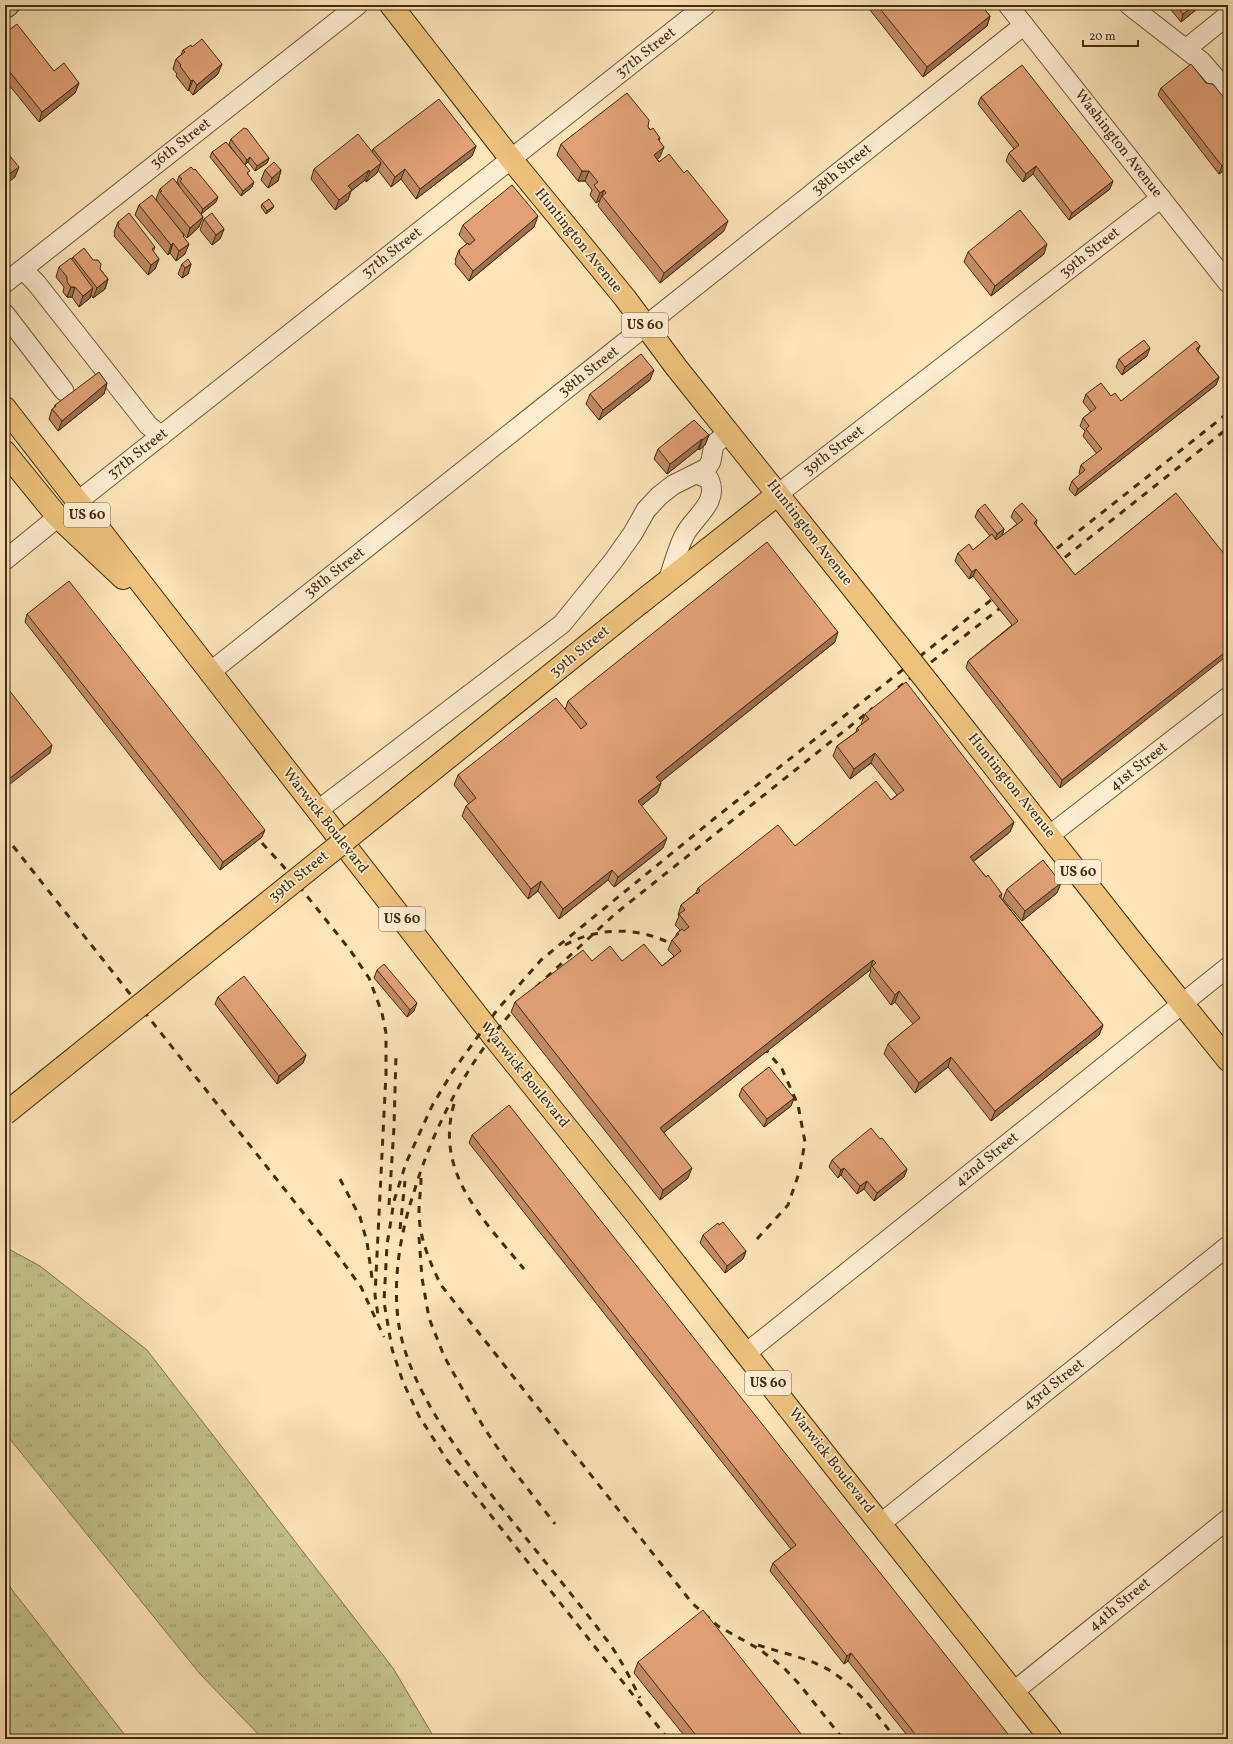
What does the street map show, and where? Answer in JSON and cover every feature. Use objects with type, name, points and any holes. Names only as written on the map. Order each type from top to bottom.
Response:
[{"type":"main road","name":"Huntington Avenue","points":[[391,5],[512,159],[625,298],[729,433],[1228,1060]]},
{"type":"main road","name":"Warwick Boulevard","points":[[5,408],[209,673],[532,1085],[633,1210],[745,1354],[1051,1739]]},
{"type":"main road","points":[[5,452],[58,517],[170,622]]},
{"type":"main road","name":"39th Street","points":[[5,1114],[640,603],[778,494]]},
{"type":"street","name":"36th Street","points":[[5,283],[358,5]]},
{"type":"street","name":"37th Street","points":[[77,502],[706,5]]},
{"type":"street","name":"Washington Avenue","points":[[1008,5],[1228,283]]},
{"type":"street","points":[[1129,5],[1201,61],[1228,92]]},
{"type":"street","points":[[1186,49],[1228,15]]},
{"type":"street","name":"38th Street","points":[[209,673],[1024,25]]},
{"type":"street","name":"39th Street","points":[[778,494],[1161,198]]},
{"type":"street","points":[[23,269],[37,284],[148,425],[161,436]]},
{"type":"street","points":[[5,314],[64,391]]},
{"type":"street","points":[[317,811],[562,624],[614,560],[648,508],[673,485],[707,468],[711,461],[714,444],[729,433]]},
{"type":"street","points":[[668,581],[684,537],[691,524],[705,509],[712,492],[709,480],[697,474]]},
{"type":"street","points":[[5,560],[58,517]]},
{"type":"street","name":"41st Street","points":[[1050,835],[1228,697]]},
{"type":"street","name":"42nd Street","points":[[745,1354],[1228,967]]},
{"type":"street","name":"43rd Street","points":[[880,1524],[1228,1246]]},
{"type":"street","name":"44th Street","points":[[1013,1692],[1228,1519]]},
{"type":"green space","points":[[5,1247],[40,1266],[147,1350],[393,1668],[435,1739],[263,1739],[200,1674],[5,1433]]},
{"type":"green space","points":[[5,1579],[13,1591],[128,1739],[5,1739]]},
{"type":"building","points":[[877,5],[981,5],[990,16],[927,67]]},
{"type":"building","points":[[1176,5],[1195,5],[1183,14]]},
{"type":"building","points":[[17,24],[54,71],[64,63],[79,83],[42,112],[5,66],[5,33]]},
{"type":"building","points":[[202,39],[222,64],[197,85],[193,80],[191,81],[176,59],[185,52],[183,50],[191,45],[192,47]]},
{"type":"building","points":[[1191,64],[1206,83],[1213,84],[1228,103],[1228,162],[1222,166],[1161,88]]},
{"type":"building","points":[[1022,65],[1113,181],[1072,213],[1036,166],[1026,174],[1009,153],[1019,145],[981,97]]},
{"type":"building","points":[[627,93],[649,120],[648,127],[650,130],[653,128],[660,138],[658,139],[664,147],[654,155],[659,162],[669,154],[684,173],[687,170],[728,221],[664,273],[602,196],[606,193],[604,190],[600,193],[594,185],[598,182],[589,171],[582,171],[561,144]]},
{"type":"building","points":[[439,99],[476,146],[420,189],[405,169],[395,177],[373,149]]},
{"type":"building","points":[[244,128],[247,129],[269,158],[257,166],[250,157],[247,160],[231,139]]},
{"type":"building","points":[[358,134],[381,163],[348,186],[352,190],[339,200],[314,169]]},
{"type":"building","points":[[226,142],[250,171],[247,173],[254,182],[243,191],[212,152]]},
{"type":"building","points":[[5,150],[19,167],[5,177]]},
{"type":"building","points":[[274,162],[281,170],[272,178],[265,170]]},
{"type":"building","points":[[191,167],[194,170],[195,169],[218,197],[203,209],[180,181],[182,179],[179,176]]},
{"type":"building","points":[[173,178],[203,217],[190,228],[160,192],[162,191],[160,189]]},
{"type":"building","points":[[512,185],[538,216],[473,271],[459,253],[459,250],[475,240],[463,225]]},
{"type":"building","points":[[152,195],[184,235],[183,236],[189,244],[179,251],[173,243],[171,245],[139,205]]},
{"type":"building","points":[[269,199],[274,206],[267,211],[262,204]]},
{"type":"building","points":[[1020,210],[1047,244],[995,286],[968,252]]},
{"type":"building","points":[[129,213],[155,247],[152,249],[159,259],[151,265],[118,226],[118,222]]},
{"type":"building","points":[[212,213],[224,229],[216,235],[204,219]]},
{"type":"building","points":[[84,248],[93,260],[98,260],[101,264],[100,269],[108,279],[97,288],[73,257]]},
{"type":"building","points":[[71,258],[93,288],[83,296],[75,287],[71,287],[67,282],[67,277],[59,267]]},
{"type":"building","points":[[188,259],[191,264],[185,268],[182,264]]},
{"type":"building","points":[[1144,340],[1150,348],[1125,367],[1119,359]]},
{"type":"building","points":[[1196,341],[1200,346],[1196,349],[1219,377],[1078,489],[1072,481],[1085,470],[1081,465],[1102,449],[1086,429],[1089,426],[1083,418],[1096,408],[1086,394],[1101,383],[1111,396],[1115,393],[1121,401]]},
{"type":"building","points":[[641,354],[654,370],[603,410],[590,394]]},
{"type":"building","points":[[99,372],[107,383],[62,421],[52,409],[56,406],[55,405]]},
{"type":"building","points":[[694,420],[709,435],[670,464],[658,449]]},
{"type":"building","points":[[1176,493],[1228,559],[1228,650],[1062,780],[968,661],[1018,621],[976,569],[972,572],[958,553],[969,544],[973,550],[992,534],[996,540],[1023,520],[1014,510],[1022,503],[1037,520],[1034,523],[1075,575]]},
{"type":"building","points":[[985,504],[1004,529],[997,534],[978,510]]},
{"type":"building","points":[[767,542],[838,632],[656,777],[661,783],[638,801],[667,838],[618,877],[612,870],[563,909],[541,881],[531,889],[466,806],[476,798],[458,775],[556,698],[581,729],[587,724],[568,701]]},
{"type":"building","points":[[69,581],[265,830],[223,862],[27,614]]},
{"type":"building","points":[[906,682],[1014,822],[970,857],[986,877],[988,875],[1002,894],[999,896],[1103,1025],[995,1111],[951,1057],[919,1083],[888,1044],[920,1018],[899,991],[895,995],[872,966],[876,963],[873,960],[660,1128],[692,1168],[663,1190],[515,1002],[583,950],[592,961],[610,946],[622,961],[644,944],[662,966],[681,951],[672,940],[682,929],[684,931],[689,927],[679,914],[685,910],[681,905],[700,891],[698,888],[778,825],[795,846],[876,781],[891,800],[904,790],[875,753],[854,769],[837,746],[859,730],[857,728],[869,719],[865,714]]},
{"type":"building","points":[[5,685],[52,745],[5,782]]},
{"type":"building","points":[[1043,860],[1061,883],[1025,911],[1007,889]]},
{"type":"building","points":[[384,964],[417,1003],[410,1010],[377,970]]},
{"type":"building","points":[[244,976],[306,1055],[279,1076],[218,997]]},
{"type":"building","points":[[769,1067],[794,1098],[767,1119],[742,1088]]},
{"type":"building","points":[[509,1105],[1012,1739],[919,1739],[851,1653],[847,1656],[773,1563],[796,1545],[472,1135]]},
{"type":"building","points":[[871,1128],[880,1139],[882,1138],[907,1169],[877,1193],[867,1181],[860,1186],[844,1168],[841,1170],[832,1160]]},
{"type":"building","points":[[723,1222],[746,1251],[727,1266],[703,1235],[718,1223],[719,1225]]},
{"type":"building","points":[[703,1610],[805,1739],[699,1739],[638,1662]]},
{"type":"railway","points":[[1046,557],[1228,413]]},
{"type":"railway","points":[[1054,566],[1228,428]]},
{"type":"railway","points":[[668,1739],[447,1460],[419,1416],[403,1382],[392,1349],[384,1302],[387,1245],[394,1201],[406,1163],[432,1106],[453,1071],[497,1010],[541,960],[715,818],[1000,593]]},
{"type":"railway","points":[[898,688],[1008,602]]},
{"type":"railway","points":[[536,987],[615,914],[873,708]]},
{"type":"railway","points":[[262,843],[283,866],[350,950],[369,978],[382,1013],[386,1033],[386,1074],[375,1295],[378,1315]]},
{"type":"railway","points":[[13,846],[340,1258],[361,1287],[384,1337]]},
{"type":"railway","points":[[565,945],[593,934],[623,931],[653,936],[680,949]]},
{"type":"railway","points":[[519,1004],[485,1046],[470,1069],[456,1092],[432,1141],[409,1208],[401,1241],[396,1292],[399,1326],[405,1350],[414,1375],[426,1399],[454,1445],[486,1488],[611,1646],[640,1698]]},
{"type":"railway","points":[[757,1239],[788,1205],[800,1170],[805,1142],[798,1105],[782,1069],[760,1043]]},
{"type":"railway","points":[[389,1205],[394,1127],[396,1055]]},
{"type":"railway","points":[[454,1104],[450,1129],[451,1152],[457,1174],[466,1194],[479,1213],[524,1269]]},
{"type":"railway","points":[[421,1178],[419,1221],[429,1259],[441,1285],[692,1603],[718,1626],[759,1649],[784,1668],[800,1685],[843,1739]]},
{"type":"railway","points":[[340,1179],[360,1217],[367,1242],[372,1278]]},
{"type":"railway","points":[[400,1229],[405,1181]]},
{"type":"railway","points":[[419,1237],[422,1278],[429,1318],[444,1356],[484,1428],[510,1466],[555,1524]]},
{"type":"railway","points":[[758,1645],[808,1660],[835,1674],[860,1696],[875,1712],[896,1739]]}]
